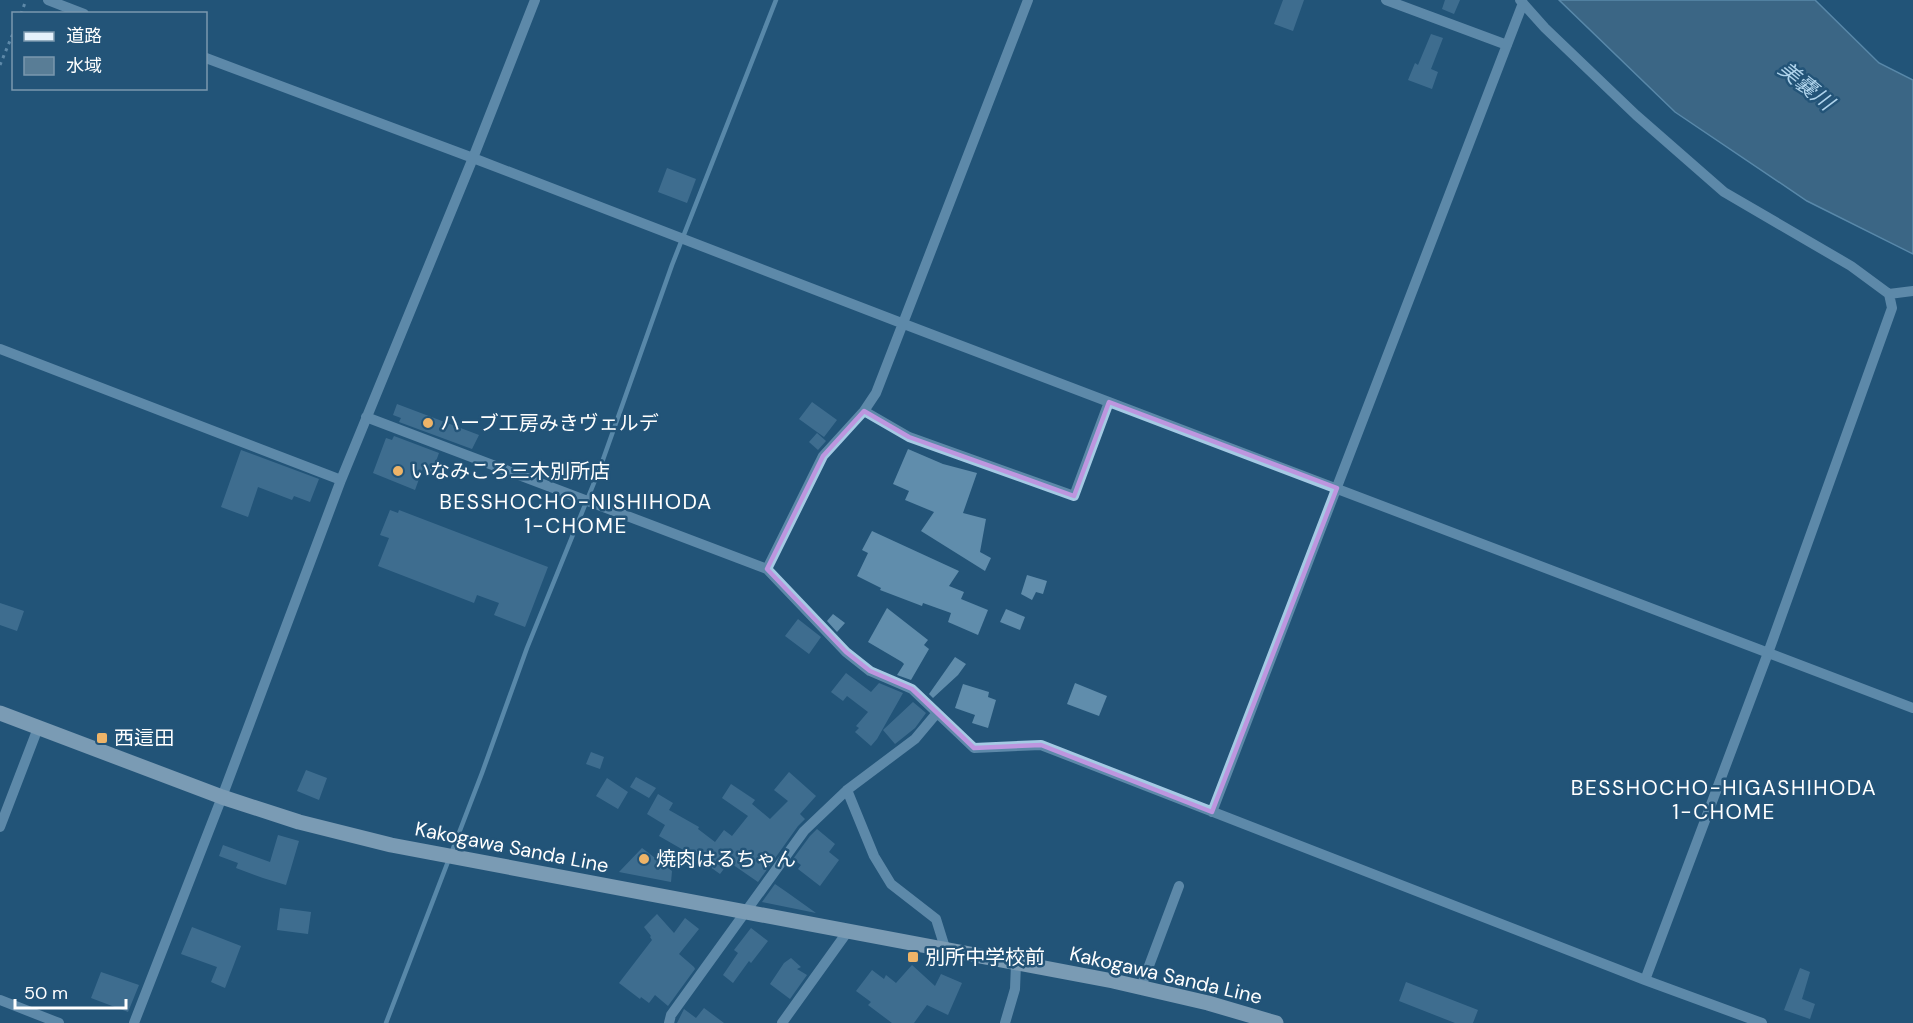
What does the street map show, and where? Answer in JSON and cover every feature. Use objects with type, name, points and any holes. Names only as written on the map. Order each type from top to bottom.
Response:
[{"type":"main road","name":"Kakogawa Sanda Line","points":[[0,713],[222,797],[299,822],[392,845],[1141,987],[1208,1003],[1276,1023]]},
{"type":"street","points":[[48,0],[79,12]]},
{"type":"street","points":[[134,1023],[341,480],[535,0]]},
{"type":"street","points":[[766,569],[823,456],[864,411],[876,393],[1028,0]]},
{"type":"street","points":[[1386,0],[1507,45]]},
{"type":"street","points":[[1212,812],[1507,45],[1521,2],[1636,115],[1724,192],[1851,266],[1889,294],[1892,308],[1768,653],[1645,980]]},
{"type":"street","points":[[207,58],[1913,708]]},
{"type":"street","points":[[1889,294],[1913,291]]},
{"type":"street","points":[[0,349],[341,480]]},
{"type":"street","points":[[864,411],[909,437],[1074,496],[1109,402]]},
{"type":"street","points":[[366,417],[766,569],[846,652],[870,671],[912,689],[974,748],[1041,746],[1645,980],[1762,1023]]},
{"type":"street","points":[[669,1023],[671,1015],[747,913],[804,831],[847,790],[915,739],[936,714]]},
{"type":"street","points":[[0,827],[38,728]]},
{"type":"street","points":[[847,790],[874,856],[891,884],[936,919],[946,951]]},
{"type":"street","points":[[1141,987],[1179,886]]},
{"type":"street","points":[[782,1023],[848,931]]},
{"type":"street","points":[[1005,1023],[1015,988],[1016,964]]},
{"type":"street","points":[[0,1000],[59,1023]]},
{"type":"path","points":[[0,65],[12,36]]},
{"type":"highlighted area","points":[[1109,402],[1337,488],[1212,812],[1041,745],[974,748],[912,689],[870,671],[846,652],[767,569],[823,456],[864,411],[909,437],[1074,496]]},
{"type":"water","name":"美嚢川","points":[[1559,0],[1815,0],[1879,63],[1913,80],[1913,254],[1807,201],[1675,112]]},
{"type":"building","points":[[1283,0],[1304,0],[1293,31],[1274,24]]},
{"type":"building","points":[[1445,0],[1460,0],[1454,14],[1442,9]]},
{"type":"building","points":[[1431,34],[1443,38],[1431,69],[1438,72],[1432,89],[1408,80],[1415,63],[1418,65]]},
{"type":"building","points":[[667,168],[696,179],[687,203],[658,192]]},
{"type":"building","points":[[812,402],[837,420],[824,437],[799,419]]},
{"type":"building","points":[[397,404],[479,435],[472,449],[399,422],[401,418],[393,415]]},
{"type":"building","points":[[817,433],[826,441],[818,450],[809,442]]},
{"type":"building","points":[[394,436],[439,453],[432,472],[423,468],[415,490],[373,473],[386,438],[392,440]]},
{"type":"building","points":[[908,449],[943,464],[977,473],[963,513],[986,519],[980,552],[991,558],[985,571],[921,531],[934,512],[905,500],[909,491],[893,484]]},
{"type":"building","points":[[241,450],[319,479],[310,502],[294,496],[292,500],[258,487],[248,517],[221,507]]},
{"type":"building","points":[[390,510],[398,513],[399,510],[548,567],[525,627],[494,615],[499,603],[477,595],[474,603],[378,566],[389,538],[380,535]]},
{"type":"building","points":[[872,531],[959,571],[949,586],[964,592],[961,599],[988,610],[978,635],[948,622],[951,613],[923,603],[922,606],[880,590],[881,588],[857,576],[868,553],[862,550]]},
{"type":"building","points":[[1027,575],[1047,581],[1043,594],[1036,592],[1032,600],[1021,594]]},
{"type":"building","points":[[0,603],[24,611],[17,631],[0,625]]},
{"type":"building","points":[[887,608],[928,640],[924,645],[929,649],[911,680],[897,675],[904,664],[902,662],[868,642]]},
{"type":"building","points":[[1006,609],[1025,617],[1020,630],[1000,622]]},
{"type":"building","points":[[833,614],[845,623],[837,632],[827,621]]},
{"type":"building","points":[[798,619],[821,637],[809,654],[785,636]]},
{"type":"building","points":[[955,657],[966,664],[958,675],[933,698],[929,694]]},
{"type":"building","points":[[846,673],[871,692],[879,683],[903,693],[871,746],[855,732],[859,728],[856,726],[868,712],[847,696],[843,701],[831,692]]},
{"type":"building","points":[[1075,683],[1107,696],[1099,716],[1067,704]]},
{"type":"building","points":[[963,684],[989,692],[988,697],[996,700],[988,728],[972,723],[975,715],[955,708]]},
{"type":"building","points":[[913,702],[926,713],[915,728],[895,744],[883,730]]},
{"type":"building","points":[[591,752],[604,757],[600,769],[586,764]]},
{"type":"building","points":[[306,770],[327,778],[319,800],[297,791]]},
{"type":"building","points":[[789,772],[816,796],[800,814],[805,819],[758,882],[729,862],[720,874],[659,836],[665,825],[647,814],[658,794],[673,803],[669,810],[699,827],[698,829],[715,842],[724,830],[732,836],[748,816],[722,798],[731,784],[755,800],[752,804],[770,819],[788,801],[774,790]]},
{"type":"building","points":[[636,777],[656,788],[649,798],[630,787]]},
{"type":"building","points":[[607,778],[628,792],[618,809],[596,796]]},
{"type":"building","points":[[817,829],[835,844],[829,852],[839,860],[820,886],[798,869],[801,865],[793,859]]},
{"type":"building","points":[[278,835],[299,841],[286,885],[236,868],[238,863],[219,856],[223,845],[270,862]]},
{"type":"building","name":"焼肉はるちゃん","points":[[642,848],[672,871],[671,882],[619,872]]},
{"type":"building","points":[[775,884],[788,893],[816,913],[762,902]]},
{"type":"building","points":[[280,908],[311,912],[308,934],[277,930]]},
{"type":"building","points":[[657,914],[674,933],[685,918],[699,929],[679,954],[695,969],[668,1006],[655,995],[649,1003],[641,997],[640,999],[619,983],[652,940],[644,927]]},
{"type":"building","points":[[192,927],[241,946],[225,988],[211,982],[217,967],[181,954]]},
{"type":"building","points":[[751,928],[768,941],[733,983],[723,975],[738,953],[734,950]]},
{"type":"building","points":[[791,958],[801,967],[797,969],[807,975],[790,999],[770,984],[784,963]]},
{"type":"building","points":[[912,965],[935,986],[941,974],[962,983],[948,1015],[927,1005],[914,1023],[892,1023],[868,1005],[871,1002],[856,991],[872,970],[884,979],[886,975],[896,983]]},
{"type":"building","points":[[1800,968],[1810,972],[1802,999],[1815,1004],[1810,1019],[1784,1010]]},
{"type":"building","points":[[101,972],[139,985],[128,1012],[91,998]]},
{"type":"building","points":[[1406,982],[1478,1010],[1473,1023],[1455,1023],[1399,1001]]},
{"type":"building","points":[[704,1008],[724,1023],[677,1023],[684,1009],[696,1018]]},
{"type":"waterway","points":[[386,1023],[482,773],[527,648],[600,468],[672,265],[776,0]]},
{"type":"place","name":"ハーブ工房みきヴェルデ","points":[[428,423]]},
{"type":"place","name":"いなみころ三木別所店","points":[[398,471]]},
{"type":"place","name":"西這田","points":[[102,738]]},
{"type":"place","name":"焼肉はるちゃん","points":[[644,859]]},
{"type":"place","name":"別所中学校前","points":[[913,957]]},
{"type":"district","name":"BESSHOCHO-NISHIHODA 1-CHOME","points":[[576,514]]},
{"type":"district","name":"BESSHOCHO-HIGASHIHODA 1-CHOME","points":[[1724,800]]}]
